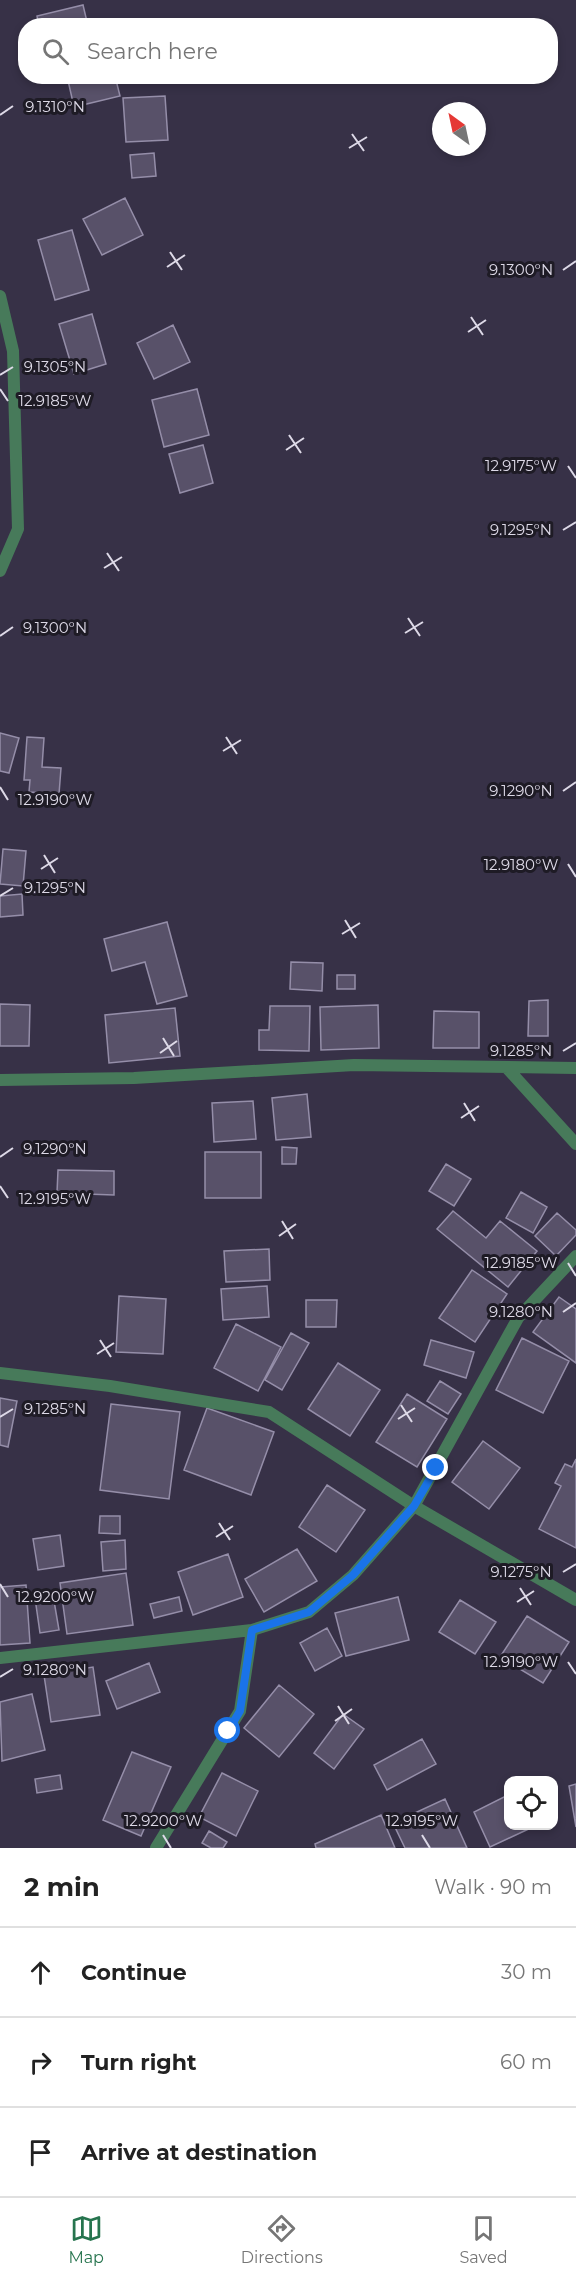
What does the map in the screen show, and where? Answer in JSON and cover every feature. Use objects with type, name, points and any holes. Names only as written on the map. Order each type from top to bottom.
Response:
[{"type":"street","points":[[0,296],[13,351],[18,529],[0,571]]},
{"type":"street","points":[[0,1080],[135,1078],[354,1065],[576,1068]]},
{"type":"street","points":[[506,1066],[576,1143]]},
{"type":"street","points":[[0,1658],[252,1630],[309,1612],[353,1575],[414,1506],[518,1318],[576,1256]]},
{"type":"street","points":[[0,1372],[110,1386],[269,1412],[414,1506],[576,1600]]},
{"type":"street","points":[[156,1848],[240,1711],[252,1630]]},
{"type":"building","points":[[83,5],[86,18],[37,18],[37,16]]},
{"type":"building","points":[[69,84],[117,84],[120,96],[74,107]]},
{"type":"building","points":[[165,96],[168,140],[126,142],[123,98]]},
{"type":"building","points":[[154,153],[156,176],[132,178],[130,155]]},
{"type":"building","points":[[125,198],[143,235],[102,255],[83,219]]},
{"type":"building","points":[[72,230],[89,290],[55,300],[38,240]]},
{"type":"building","points":[[92,314],[106,364],[74,374],[59,324]]},
{"type":"building","points":[[173,325],[190,362],[154,379],[137,343]]},
{"type":"building","points":[[197,389],[209,435],[164,447],[152,400]]},
{"type":"building","points":[[203,445],[213,483],[180,493],[169,454]]},
{"type":"building","points":[[0,733],[19,738],[9,773],[0,771]]},
{"type":"building","points":[[27,737],[44,738],[42,767],[61,768],[59,794],[29,792],[30,780],[24,780]]},
{"type":"building","points":[[3,849],[26,851],[23,886],[0,884]]},
{"type":"building","points":[[22,894],[23,915],[0,917],[0,896]]},
{"type":"building","points":[[167,922],[187,996],[157,1004],[145,962],[112,971],[104,939]]},
{"type":"building","points":[[291,962],[323,963],[322,991],[290,989]]},
{"type":"building","points":[[337,975],[355,975],[355,989],[337,989]]},
{"type":"building","points":[[548,1000],[548,1036],[528,1036],[529,1001]]},
{"type":"building","points":[[0,1004],[30,1005],[29,1046],[0,1046]]},
{"type":"building","points":[[378,1005],[379,1048],[321,1050],[320,1007]]},
{"type":"building","points":[[270,1006],[310,1006],[309,1051],[259,1050],[259,1030],[269,1030]]},
{"type":"building","points":[[175,1008],[180,1056],[109,1063],[105,1015]]},
{"type":"building","points":[[434,1011],[479,1012],[479,1048],[433,1048]]},
{"type":"building","points":[[307,1094],[311,1137],[276,1140],[272,1098]]},
{"type":"building","points":[[253,1101],[256,1139],[214,1142],[212,1103]]},
{"type":"building","points":[[282,1147],[297,1148],[296,1164],[282,1164]]},
{"type":"building","points":[[205,1152],[261,1152],[261,1198],[205,1198]]},
{"type":"building","points":[[446,1164],[471,1179],[454,1206],[429,1191]]},
{"type":"building","points":[[58,1170],[114,1171],[114,1195],[57,1193]]},
{"type":"building","points":[[521,1192],[547,1207],[533,1233],[506,1218]]},
{"type":"building","points":[[453,1211],[486,1238],[500,1221],[537,1251],[508,1287],[437,1229]]},
{"type":"building","points":[[557,1213],[576,1230],[576,1235],[556,1256],[535,1236]]},
{"type":"building","points":[[269,1249],[270,1280],[226,1282],[224,1251]]},
{"type":"building","points":[[472,1270],[507,1294],[475,1342],[439,1318]]},
{"type":"building","points":[[267,1286],[269,1317],[223,1320],[221,1289]]},
{"type":"building","points":[[119,1296],[166,1299],[163,1354],[116,1352]]},
{"type":"building","points":[[559,1297],[576,1309],[576,1363],[533,1332]]},
{"type":"building","points":[[306,1300],[337,1300],[336,1327],[306,1327]]},
{"type":"building","points":[[236,1324],[281,1347],[258,1391],[214,1368]]},
{"type":"building","points":[[291,1333],[309,1343],[282,1390],[265,1380]]},
{"type":"building","points":[[522,1338],[569,1361],[543,1413],[496,1390]]},
{"type":"building","points":[[431,1340],[474,1352],[466,1378],[424,1365]]},
{"type":"building","points":[[338,1363],[380,1390],[350,1436],[308,1409]]},
{"type":"building","points":[[440,1381],[461,1394],[448,1414],[427,1401]]},
{"type":"building","points":[[407,1394],[447,1419],[417,1467],[376,1442]]},
{"type":"building","points":[[0,1398],[17,1401],[8,1447],[0,1445]]},
{"type":"building","points":[[111,1404],[180,1412],[169,1499],[100,1490]]},
{"type":"building","points":[[207,1408],[274,1432],[251,1495],[184,1470]]},
{"type":"building","points":[[483,1441],[520,1468],[489,1509],[452,1482]]},
{"type":"building","points":[[576,1459],[576,1548],[539,1529],[561,1486],[555,1483],[565,1464],[572,1467]]},
{"type":"building","points":[[327,1485],[365,1510],[336,1552],[299,1527]]},
{"type":"building","points":[[100,1516],[120,1516],[120,1534],[99,1533]]},
{"type":"building","points":[[60,1535],[64,1566],[38,1570],[33,1539]]},
{"type":"building","points":[[125,1540],[126,1569],[103,1571],[101,1542]]},
{"type":"building","points":[[297,1549],[317,1581],[264,1612],[245,1579]]},
{"type":"building","points":[[228,1554],[243,1597],[193,1615],[178,1572]]},
{"type":"building","points":[[126,1573],[133,1625],[67,1634],[60,1583]]},
{"type":"building","points":[[26,1585],[30,1643],[0,1645],[0,1587]]},
{"type":"building","points":[[53,1595],[59,1630],[40,1633],[35,1598]]},
{"type":"building","points":[[179,1597],[182,1611],[154,1618],[150,1604]]},
{"type":"building","points":[[398,1597],[409,1640],[346,1656],[335,1613]]},
{"type":"building","points":[[460,1600],[496,1622],[475,1654],[439,1632]]},
{"type":"building","points":[[527,1616],[569,1642],[543,1683],[500,1657]]},
{"type":"building","points":[[327,1628],[342,1656],[315,1671],[300,1643]]},
{"type":"building","points":[[149,1663],[160,1692],[117,1709],[106,1681]]},
{"type":"building","points":[[93,1667],[100,1715],[51,1722],[44,1675]]},
{"type":"building","points":[[279,1685],[314,1714],[279,1757],[244,1728]]},
{"type":"building","points":[[32,1694],[45,1750],[2,1761],[0,1702]]},
{"type":"building","points":[[343,1714],[364,1729],[334,1769],[314,1753]]},
{"type":"building","points":[[422,1739],[436,1764],[387,1790],[374,1765]]},
{"type":"building","points":[[132,1752],[171,1767],[141,1836],[103,1820]]},
{"type":"building","points":[[222,1773],[258,1791],[236,1836],[199,1817]]},
{"type":"building","points":[[60,1775],[62,1789],[37,1793],[35,1779]]},
{"type":"building","points":[[576,1784],[576,1827],[569,1786]]},
{"type":"building","points":[[504,1797],[504,1830],[526,1830],[490,1847],[474,1812]]},
{"type":"building","points":[[445,1799],[467,1848],[405,1848],[393,1823]]},
{"type":"building","points":[[381,1815],[395,1848],[316,1848],[315,1844]]},
{"type":"building","points":[[209,1831],[227,1842],[223,1848],[211,1848],[202,1843]]},
{"type":"route","points":[[228,1731],[240,1711],[252,1630],[309,1612],[353,1575],[414,1506],[436,1468]]}]
